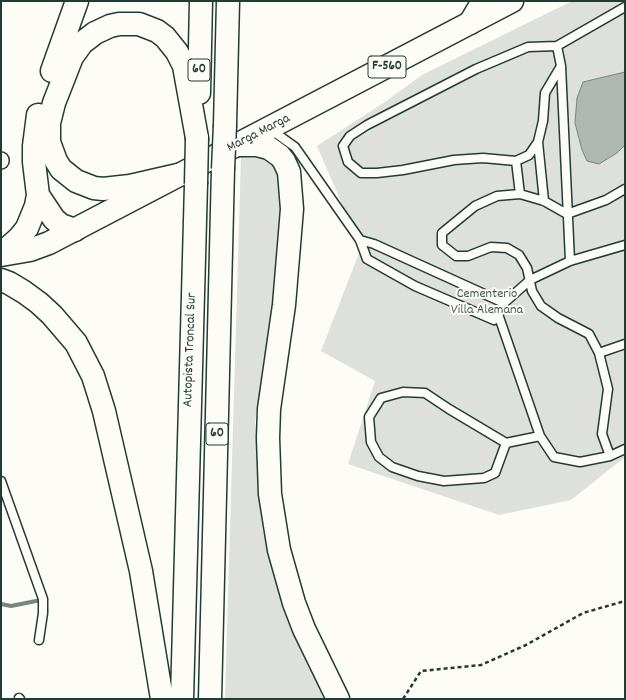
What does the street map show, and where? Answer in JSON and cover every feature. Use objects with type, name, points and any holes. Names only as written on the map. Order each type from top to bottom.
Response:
[{"type":"main road","points":[[1,255],[27,228],[36,206],[38,195],[34,162],[34,146],[36,121],[77,1]]},
{"type":"main road","name":"Autopista Troncal Sur","points":[[182,699],[187,180],[197,138],[201,1]]},
{"type":"main road","name":"Autopista Troncal Sur","points":[[210,699],[228,1]]},
{"type":"main road","points":[[470,23],[483,1]]},
{"type":"main road","name":"Marga Marga","points":[[1,255],[30,250],[49,243],[187,180],[236,144],[304,111],[512,1]]},
{"type":"main road","points":[[187,180],[103,189],[94,188],[80,183],[68,176],[61,169],[52,152],[49,142],[49,128],[54,103],[72,57],[79,47],[89,38],[110,26],[124,23],[139,24],[157,31],[172,44],[184,66],[197,138]]},
{"type":"main road","points":[[236,144],[257,145],[269,148],[280,156],[289,172],[292,209],[284,305],[269,410],[268,445],[270,494],[278,550],[294,603],[307,636],[338,699]]},
{"type":"main road","points":[[38,195],[54,219],[61,225],[75,230]]},
{"type":"main road","points":[[1,280],[9,282],[24,292],[52,315],[76,343],[93,376],[104,411],[141,572],[161,685],[162,699]]},
{"type":"lane","points":[[538,142],[529,154],[516,161],[483,158],[454,160],[403,170],[377,173],[361,173],[348,162],[343,146],[350,136],[367,125],[476,69],[528,47],[557,46],[625,7]]},
{"type":"lane","points":[[557,46],[561,66],[570,262]]},
{"type":"lane","points":[[544,201],[538,142],[543,121],[545,93],[561,66]]},
{"type":"lane","points":[[270,128],[295,147],[360,240],[367,259],[415,286],[496,317],[540,436],[554,457],[580,462],[610,456],[625,449]]},
{"type":"lane","points":[[516,161],[520,194]]},
{"type":"lane","points":[[610,456],[602,434],[608,389],[598,353],[590,334],[558,318],[541,306],[532,291],[527,268],[519,255],[507,248],[491,247],[468,256],[456,256],[442,245],[442,233],[475,206],[497,196],[520,194],[544,201],[567,214],[606,200],[625,189]]},
{"type":"lane","points":[[360,240],[374,244],[504,303]]},
{"type":"lane","points":[[496,317],[504,303],[530,280],[570,262],[625,245]]},
{"type":"lane","points":[[598,353],[625,344]]},
{"type":"lane","points":[[506,443],[495,473],[484,478],[444,481],[392,467],[380,457],[371,442],[369,418],[381,398],[403,392],[425,393],[506,443],[540,436]]},
{"type":"lane","points":[[1,481],[43,599],[43,613],[39,640]]},
{"type":"path","points":[[403,699],[421,671],[481,665],[526,645],[583,613],[625,601]]},
{"type":"green space","name":"Cementerio Villa Alemana","points":[[572,1],[625,1],[625,458],[571,500],[499,515],[348,464],[375,381],[321,351],[361,248],[317,146],[385,102],[422,75]]},
{"type":"green space","points":[[241,157],[266,159],[278,168],[283,195],[277,267],[255,422],[261,486],[329,699],[225,699]]},
{"type":"shaded area","points":[[625,72],[625,145],[617,153],[599,164],[587,161],[582,150],[575,123],[577,98],[583,82]]},
{"type":"waterway","points":[[1,604],[11,606],[41,600]]}]
